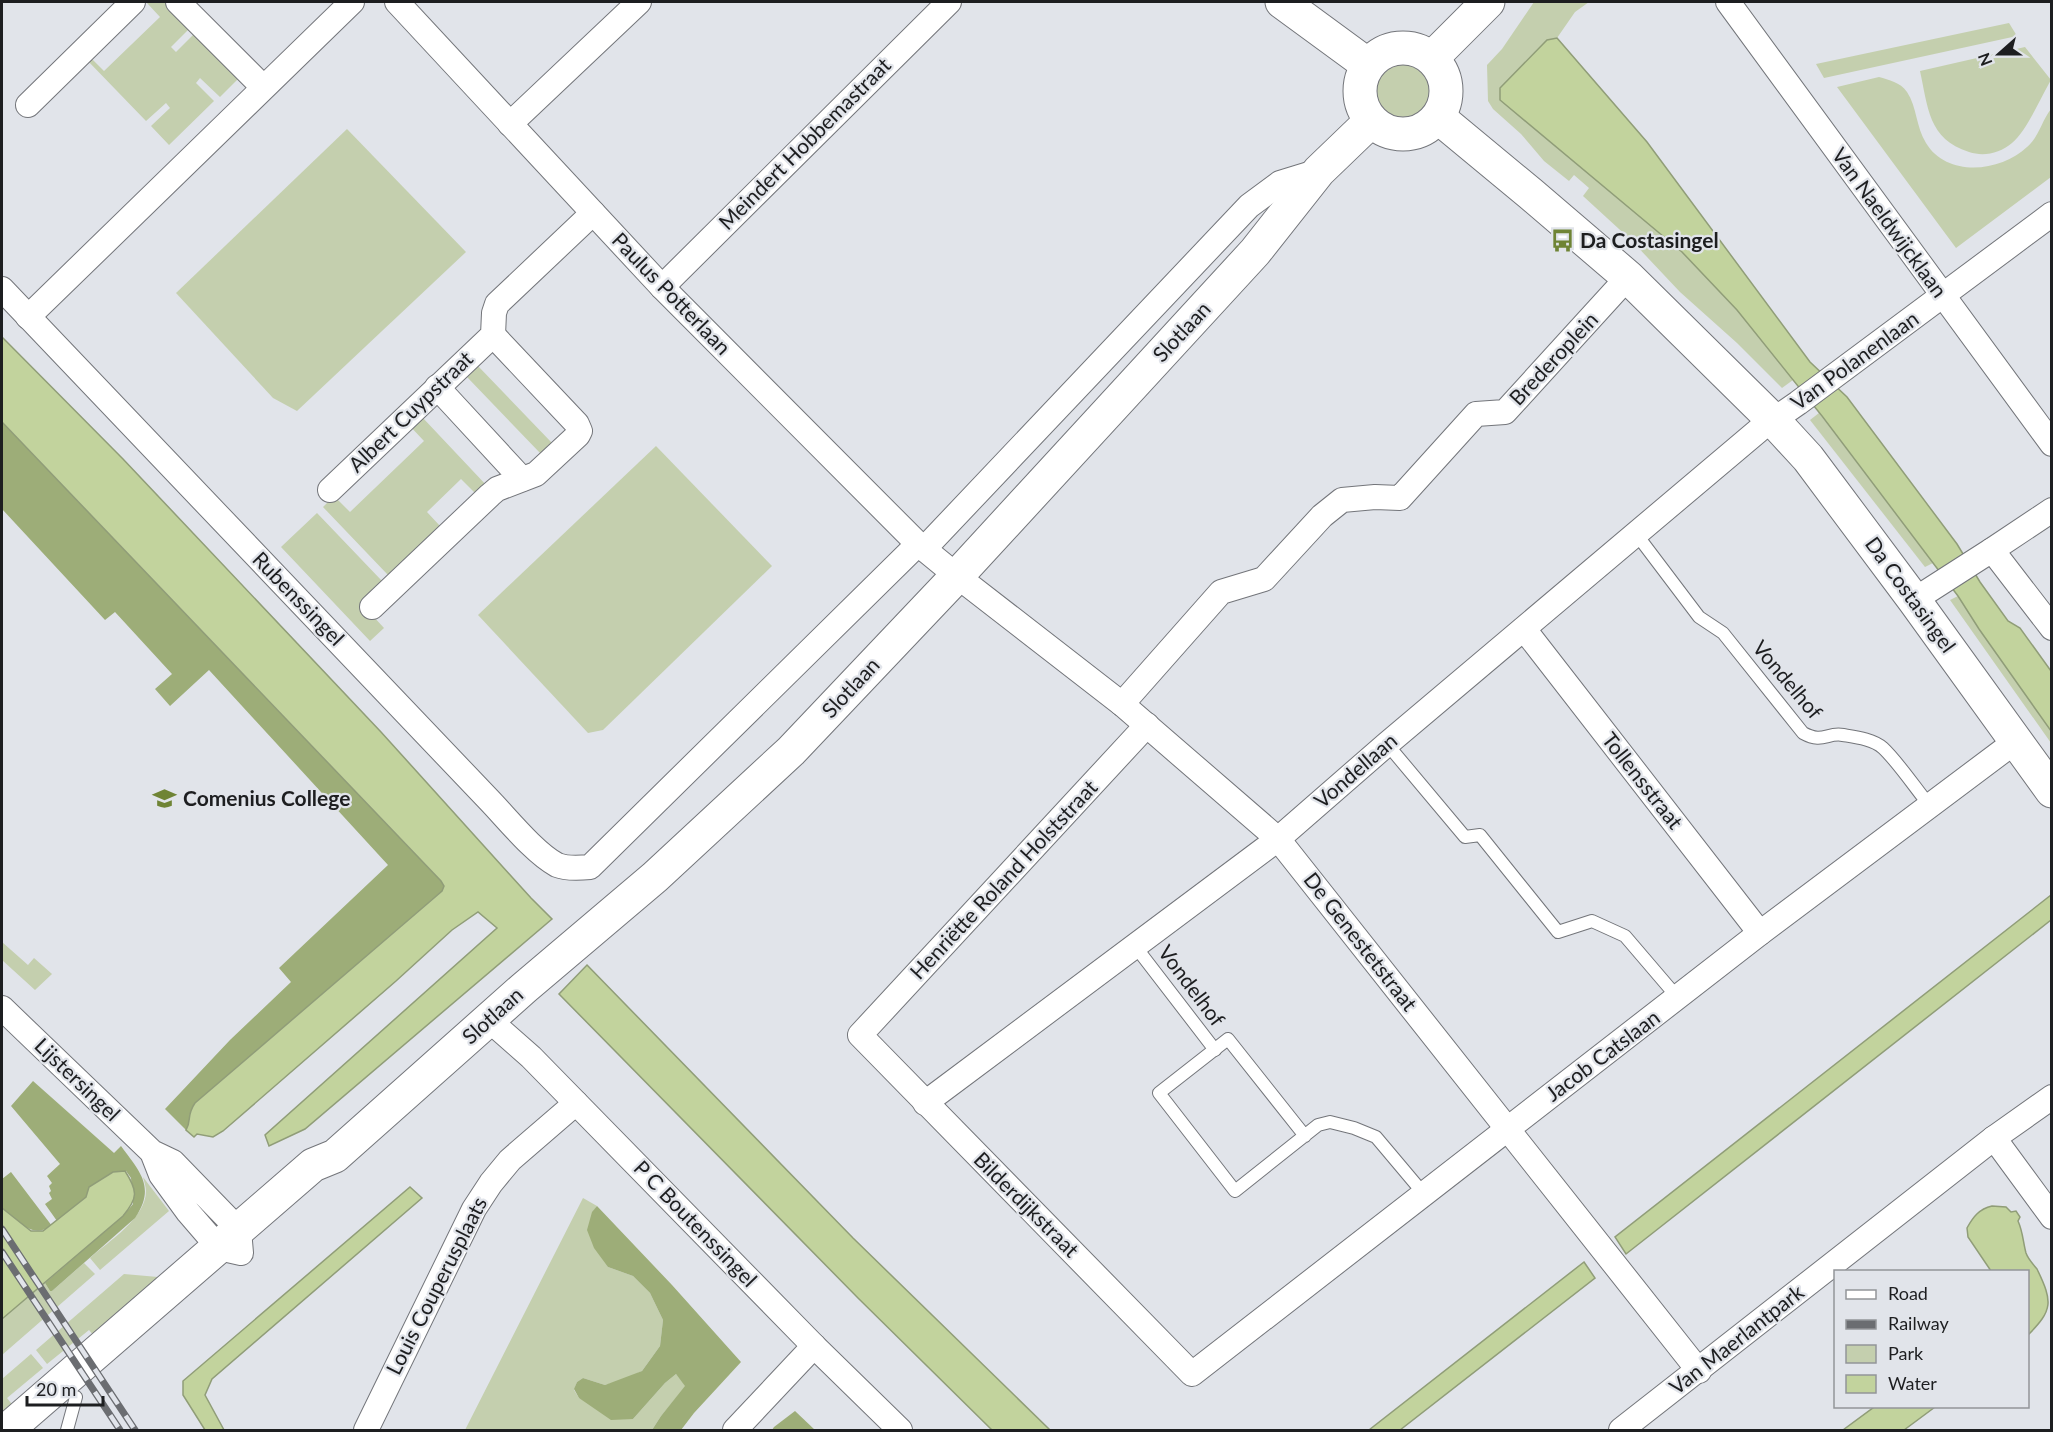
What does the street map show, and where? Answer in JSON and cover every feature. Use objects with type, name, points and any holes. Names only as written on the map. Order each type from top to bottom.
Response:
[{"type":"street","points":[[28,105],[133,2]]},
{"type":"street","points":[[178,2],[263,87]]},
{"type":"street","points":[[28,317],[352,2]]},
{"type":"street","name":"Paulus Potterlaan","points":[[397,2],[662,287],[921,546],[957,576]]},
{"type":"street","points":[[510,124],[639,2]]},
{"type":"street","name":"Meindert Hobbemastraat","points":[[662,287],[949,2]]},
{"type":"street","points":[[1282,2],[1368,65]]},
{"type":"street","points":[[1432,58],[1488,2]]},
{"type":"street","name":"Van Naeldwijcklaan","points":[[1728,2],[2052,444]]},
{"type":"street","points":[[1398,47],[1422,51],[1432,58],[1444,76],[1446,87],[1443,108],[1438,117],[1418,132],[1405,135],[1381,129],[1371,121],[1362,105],[1359,87],[1368,65],[1376,56],[1398,47]]},
{"type":"street","name":"Da Costasingel","points":[[1438,117],[1786,412],[1808,458],[1926,592],[2016,741],[2052,791]]},
{"type":"street","name":"Slotlaan","points":[[37,1431],[76,1397],[313,1165],[335,1156],[655,877],[791,751],[957,576],[1255,252],[1319,171],[1371,121]]},
{"type":"street","name":"Slotlaan","points":[[576,868],[590,867],[921,546],[1249,206],[1280,183],[1319,171]]},
{"type":"street","name":"Albert Cuypstraat","points":[[330,490],[493,335],[494,313],[497,304],[593,213]]},
{"type":"street","name":"Van Polanenlaan","points":[[1786,412],[2052,214]]},
{"type":"street","name":"Brederoplein","points":[[1122,704],[1221,592],[1264,579],[1322,516],[1342,500],[1375,497],[1401,498],[1476,414],[1505,412],[1628,278]]},
{"type":"street","name":"Rubenssingel","points":[[2,289],[536,848],[559,866],[576,868]]},
{"type":"street","name":"Albert Cuypstraat","points":[[372,608],[497,489],[540,470],[578,435],[579,428],[493,335]]},
{"type":"street","points":[[437,387],[522,479]]},
{"type":"street","name":"Vondellaan","points":[[925,1103],[1278,839],[1387,744],[1786,412]]},
{"type":"street","points":[[1926,592],[2052,510]]},
{"type":"street","points":[[1985,555],[2052,628]]},
{"type":"street","name":"De Genestetstraat","points":[[957,576],[1148,725],[1278,839],[1699,1371]]},
{"type":"street","name":"Tollensstraat","points":[[1524,629],[1760,933]]},
{"type":"street","name":"Henriëtte Roland Holststraat","points":[[860,1035],[1148,725]]},
{"type":"street","name":"Jacob Catslaan","points":[[1192,1374],[1760,933],[2016,741]]},
{"type":"street","name":"Lijstersingel","points":[[2,1008],[152,1152],[173,1162],[233,1244]]},
{"type":"street","name":"P C Boutenssingel","points":[[489,1020],[531,1057],[900,1431]]},
{"type":"street","name":"Bilderdijkstraat","points":[[860,1035],[1192,1374]]},
{"type":"street","name":"Van Maerlantpark","points":[[1621,1431],[1994,1138],[2052,1096]]},
{"type":"street","name":"Louis Couperusplaats","points":[[366,1431],[474,1209],[490,1182],[510,1160],[576,1103]]},
{"type":"street","points":[[1994,1138],[2052,1217]]},
{"type":"street","name":"Slotlaan","points":[[7,1431],[233,1244]]},
{"type":"street","points":[[735,1431],[814,1346]]},
{"type":"lane","name":"Vondelhof","points":[[1637,535],[1699,617],[1723,633],[1803,733],[1812,738],[1840,734],[1864,739],[1882,747],[1930,806]]},
{"type":"lane","points":[[1387,744],[1465,837],[1480,835],[1558,932],[1592,921],[1625,936],[1678,998]]},
{"type":"lane","name":"Vondelhof","points":[[1135,946],[1215,1050]]},
{"type":"lane","name":"Vondelhof","points":[[1305,1136],[1228,1039],[1159,1093],[1235,1191],[1305,1136],[1318,1125],[1330,1122],[1376,1137],[1424,1194]]},
{"type":"lane","points":[[67,1431],[76,1397]]},
{"type":"green space","points":[[1534,2],[1589,2],[1575,12],[1557,38],[1547,40],[1500,100],[1682,252],[1737,310],[1793,380],[1782,388],[1583,196],[1589,188],[1574,175],[1569,181],[1544,161],[1521,134],[1493,109],[1488,101],[1487,65],[1502,49]]},
{"type":"green space","points":[[147,3],[166,3],[190,28],[171,47],[176,52],[195,33],[239,78],[220,97],[200,78],[196,83],[214,101],[169,145],[151,126],[170,108],[166,103],[146,121],[87,60],[90,57],[104,71],[160,17]]},
{"type":"green space","points":[[2009,23],[2017,36],[1824,78],[1816,64]]},
{"type":"green space","points":[[2025,47],[2051,80],[2028,123],[2017,138],[2002,149],[1980,154],[1955,146],[1945,139],[1932,120],[1920,71]]},
{"type":"green space","points":[[1403,65],[1413,67],[1421,73],[1427,81],[1429,91],[1427,101],[1421,109],[1413,115],[1403,117],[1393,115],[1385,109],[1379,101],[1377,91],[1379,81],[1385,73],[1393,67]]},
{"type":"green space","points":[[1879,77],[1894,82],[1907,92],[1926,143],[1935,154],[1947,162],[1960,166],[1975,168],[1989,166],[2016,155],[2035,138],[2051,109],[2051,177],[1956,248],[1837,87]]},
{"type":"green space","points":[[347,129],[466,252],[297,411],[273,398],[176,293]]},
{"type":"green space","points":[[489,349],[492,352],[478,366],[552,443],[541,454],[467,377],[453,390]]},
{"type":"green space","points":[[1819,413],[1933,563],[1925,567],[1810,420]]},
{"type":"green space","points":[[422,417],[488,487],[478,496],[461,479],[427,512],[440,526],[388,575],[323,507],[334,496],[350,512],[424,441],[408,424]]},
{"type":"green space","points":[[656,446],[772,566],[603,730],[588,733],[478,615]]},
{"type":"green space","points":[[317,513],[382,581],[360,602],[384,628],[370,641],[281,547]]},
{"type":"green space","points":[[1958,596],[2051,731],[2051,743],[1950,600]]},
{"type":"green space","points":[[2,942],[28,965],[34,958],[52,974],[35,990],[2,960]]},
{"type":"green space","points":[[143,1177],[169,1211],[100,1270],[90,1258],[125,1228],[140,1210],[146,1191]]},
{"type":"green space","points":[[583,1198],[597,1206],[592,1213],[608,1267],[633,1276],[650,1293],[663,1320],[660,1346],[642,1371],[605,1385],[583,1378],[577,1382],[574,1390],[579,1398],[633,1419],[676,1374],[686,1386],[652,1430],[465,1430]]},
{"type":"green space","points":[[84,1263],[95,1274],[2,1355],[2,1319],[45,1283],[52,1291]]},
{"type":"green space","points":[[124,1274],[158,1277],[164,1284],[99,1342],[89,1330],[47,1364],[36,1350]]},
{"type":"green space","points":[[31,1354],[43,1368],[7,1398],[18,1412],[2,1426],[2,1379]]},
{"type":"shaded area","points":[[2,422],[444,886],[434,898],[195,1103],[186,1130],[165,1109],[230,1040],[291,982],[279,968],[388,865],[209,670],[170,706],[155,689],[172,674],[115,612],[105,620],[2,509]]},
{"type":"shaded area","points":[[33,1081],[114,1153],[121,1146],[139,1172],[145,1188],[141,1207],[135,1218],[52,1291],[45,1283],[123,1216],[133,1204],[131,1178],[126,1171],[86,1197],[57,1221],[45,1204],[52,1199],[49,1186],[52,1183],[47,1176],[60,1164],[11,1106]]},
{"type":"shaded area","points":[[11,1172],[52,1226],[38,1230],[25,1227],[2,1208],[2,1179]]},
{"type":"shaded area","points":[[597,1206],[741,1362],[681,1430],[652,1430],[685,1386],[676,1374],[633,1419],[611,1420],[579,1398],[574,1389],[577,1382],[583,1378],[605,1385],[642,1371],[660,1346],[663,1320],[650,1293],[633,1276],[608,1267],[594,1248],[587,1230],[592,1212]]},
{"type":"shaded area","points":[[795,1411],[815,1430],[772,1430],[774,1427]]},
{"type":"water","points":[[1557,38],[1647,142],[1810,362],[1847,397],[1957,544],[1980,582],[2008,621],[2020,628],[2051,671],[2051,731],[1958,596],[1822,416],[1737,310],[1682,252],[1500,100],[1500,88],[1547,40]]},
{"type":"water","points":[[2,337],[123,459],[381,732],[552,919],[305,1129],[269,1146],[265,1135],[497,928],[478,912],[452,930],[223,1131],[213,1137],[197,1134],[194,1137],[186,1130],[195,1103],[434,898],[444,886],[2,422]]},
{"type":"water","points":[[2051,895],[2051,920],[1626,1254],[1615,1237]]},
{"type":"water","points":[[587,965],[853,1238],[1050,1430],[992,1430],[858,1298],[559,994]]},
{"type":"water","points":[[125,1171],[134,1189],[134,1199],[123,1216],[2,1319],[2,1208],[31,1231],[43,1231],[86,1197],[89,1187],[113,1172]]},
{"type":"water","points":[[410,1187],[422,1198],[212,1379],[205,1395],[224,1430],[205,1430],[183,1395],[183,1381]]},
{"type":"water","points":[[1992,1206],[2006,1207],[2011,1212],[2016,1211],[2020,1217],[2018,1221],[2026,1253],[2037,1269],[2048,1298],[2046,1312],[2029,1334],[2029,1270],[1990,1270],[1968,1237],[1967,1228],[1983,1209]]},
{"type":"water","points":[[1584,1262],[1595,1278],[1400,1430],[1369,1430]]},
{"type":"water","points":[[1873,1408],[1934,1408],[1904,1430],[1843,1430]]},
{"type":"railway","points":[[2,1229],[135,1430]]},
{"type":"railway","points":[[2,1252],[120,1430]]},
{"type":"place","name":"Da Costasingel","points":[[1562,241]]},
{"type":"place","name":"Comenius College","points":[[165,799]]}]
